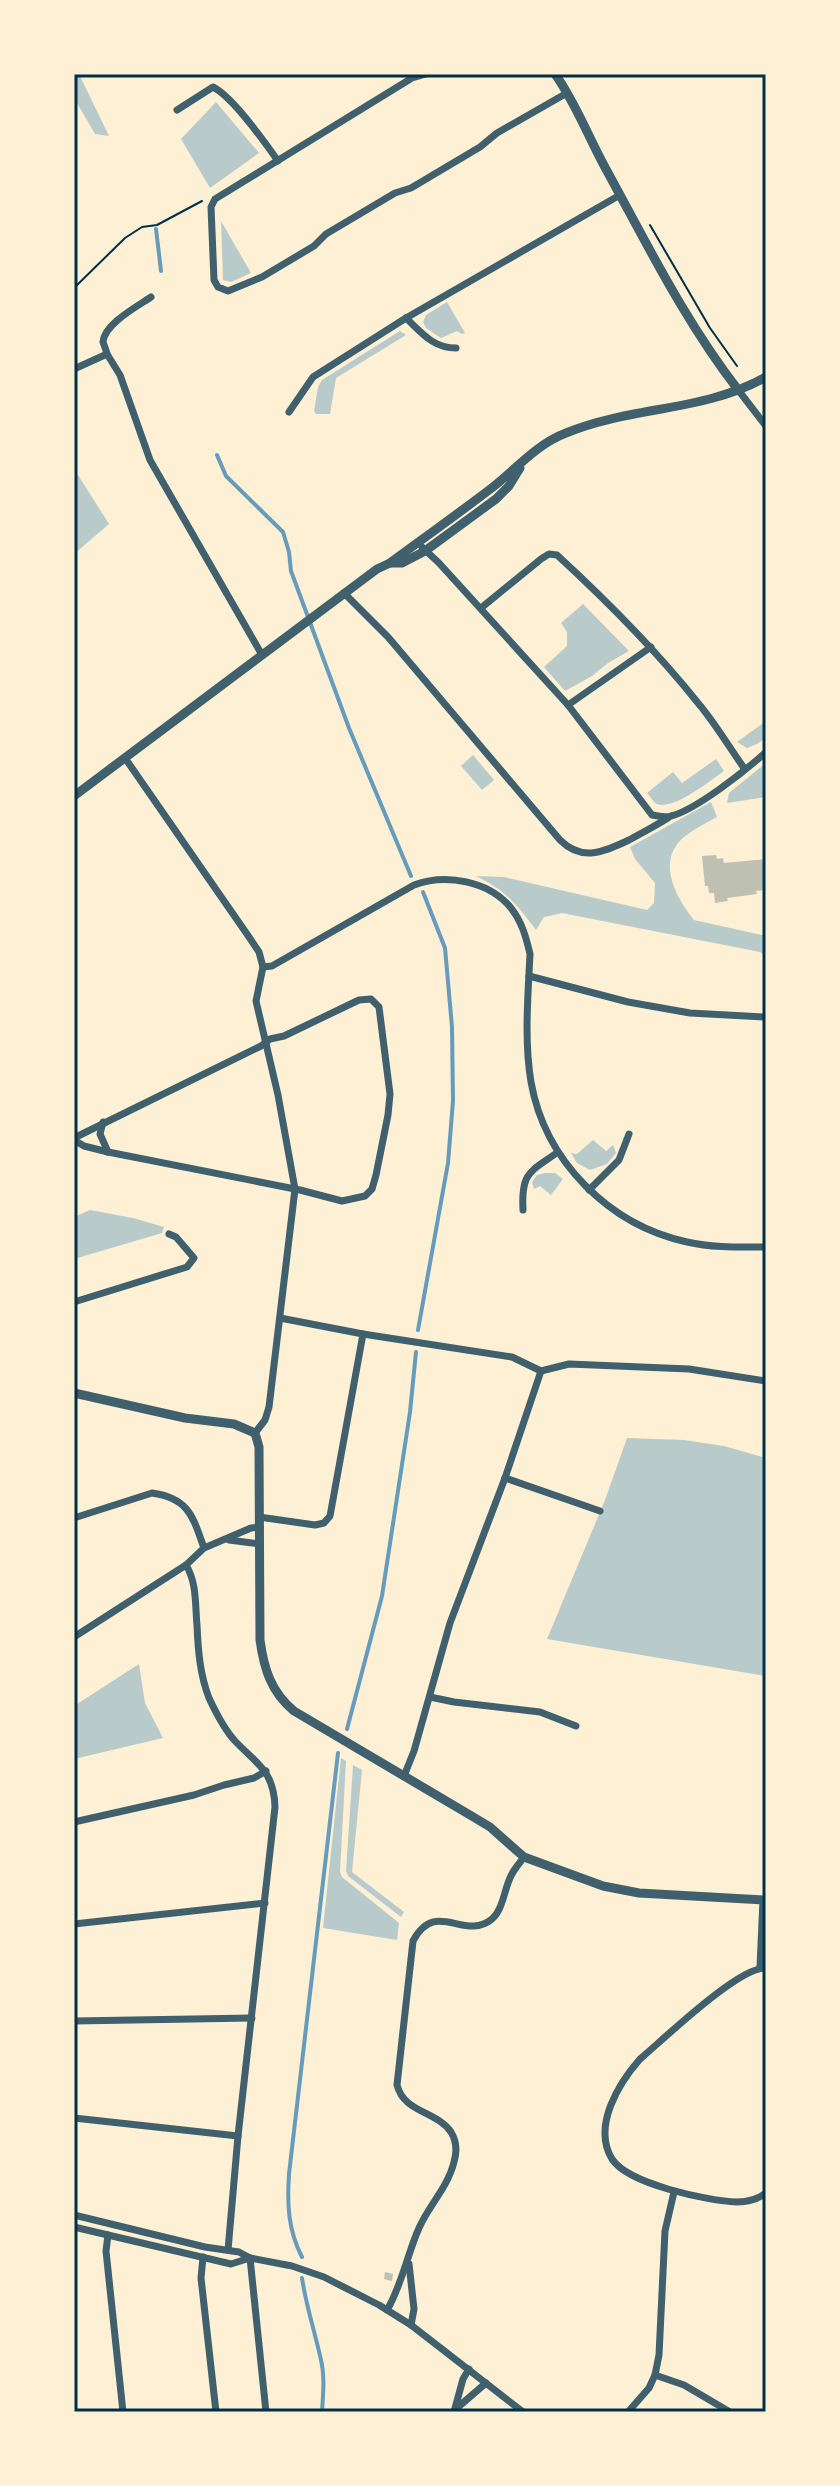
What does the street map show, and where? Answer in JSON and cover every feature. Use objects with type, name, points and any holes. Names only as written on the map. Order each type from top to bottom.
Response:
[{"type":"street","points":[[426,74],[412,78],[215,199],[211,207],[214,280],[218,287],[228,291],[262,277],[314,246],[326,234],[395,193],[411,188],[567,93]]},
{"type":"street","points":[[555,74],[694,328],[766,426]]},
{"type":"street","points":[[177,110],[213,87],[222,92],[257,131],[278,161]]},
{"type":"street","points":[[289,412],[313,377],[406,318],[620,195]]},
{"type":"street","points":[[151,297],[124,314],[107,331],[103,342],[120,375],[150,460],[262,655]]},
{"type":"street","points":[[406,318],[433,344],[456,348]]},
{"type":"street","points":[[74,369],[107,354]]},
{"type":"street","points":[[74,796],[344,593],[494,486],[546,443],[574,430],[714,399],[766,377]]},
{"type":"street","points":[[390,563],[402,563],[425,551],[496,499],[509,486],[523,461]]},
{"type":"street","points":[[417,543],[481,608],[568,705],[652,815],[668,818]]},
{"type":"street","points":[[481,608],[541,559],[549,554],[557,555],[651,647],[700,705],[744,768]]},
{"type":"street","points":[[344,593],[388,637],[560,840],[572,850],[602,853],[654,827],[719,789],[766,752]]},
{"type":"street","points":[[568,705],[651,647]]},
{"type":"street","points":[[125,758],[259,952],[263,967],[256,1001],[278,1095],[295,1189],[267,1415],[255,1433],[259,1447],[260,1640],[268,1677],[279,1696],[294,1711],[490,1827],[524,1857],[620,1890],[765,1900],[763,1968],[737,1979],[640,2059],[629,2071],[612,2101],[606,2136],[614,2161],[637,2177],[674,2192],[737,2202],[766,2193]]},
{"type":"street","points":[[263,967],[272,966],[414,885],[436,879],[468,882],[502,898],[513,910],[530,954],[528,1055],[531,1080],[544,1126],[572,1173],[615,1211],[664,1236],[712,1246],[766,1247]]},
{"type":"street","points":[[529,976],[628,1002],[690,1013],[766,1017]]},
{"type":"street","points":[[371,999],[379,1007],[390,1094],[372,1189],[365,1196],[342,1201],[108,1152],[84,1146],[74,1139],[265,1043],[359,1000],[371,999]]},
{"type":"street","points":[[103,1122],[100,1134],[108,1152]]},
{"type":"street","points":[[589,1190],[619,1160],[629,1134]]},
{"type":"street","points":[[523,1210],[522,1186],[529,1173],[558,1152]]},
{"type":"street","points":[[74,1302],[187,1267],[194,1258],[176,1237],[169,1234]]},
{"type":"street","points":[[280,1318],[512,1357],[541,1371],[569,1364],[674,1368],[766,1381]]},
{"type":"street","points":[[74,1637],[186,1565],[204,1548],[260,1522],[324,1523],[330,1516],[363,1334]]},
{"type":"street","points":[[404,1776],[450,1623],[505,1478],[541,1371]]},
{"type":"street","points":[[74,1393],[185,1418],[234,1424],[255,1433]]},
{"type":"street","points":[[505,1478],[600,1511]]},
{"type":"street","points":[[74,1518],[152,1493],[162,1494],[173,1498],[191,1514],[204,1548]]},
{"type":"street","points":[[227,1539],[260,1544]]},
{"type":"street","points":[[186,1565],[193,1576],[198,1647],[208,1695],[229,1733],[266,1771],[273,1784],[275,1807],[228,2250]]},
{"type":"street","points":[[430,1697],[540,1712],[576,1726]]},
{"type":"street","points":[[74,1822],[194,1795],[254,1778],[266,1771]]},
{"type":"street","points":[[387,2310],[418,2230],[451,2172],[457,2148],[451,2131],[405,2101],[397,2085],[413,1941],[428,1923],[445,1921],[476,1926],[492,1918],[498,1912],[509,1880],[524,1857]]},
{"type":"street","points":[[74,1924],[265,1903]]},
{"type":"street","points":[[74,2021],[252,2018]]},
{"type":"street","points":[[74,2118],[238,2136]]},
{"type":"street","points":[[628,2412],[649,2388],[655,2375],[659,2355],[665,2231],[674,2192]]},
{"type":"street","points":[[74,2215],[292,2266],[348,2288],[411,2325],[523,2412]]},
{"type":"street","points":[[74,2227],[231,2264],[250,2258]]},
{"type":"street","points":[[108,2235],[106,2251],[123,2412]]},
{"type":"street","points":[[205,2247],[201,2278],[216,2412]]},
{"type":"street","points":[[250,2258],[266,2412]]},
{"type":"street","points":[[409,2258],[414,2309],[411,2325]]},
{"type":"street","points":[[455,2410],[463,2379],[469,2369]]},
{"type":"street","points":[[655,2375],[684,2385],[730,2412]]},
{"type":"street","points":[[455,2410],[486,2383]]},
{"type":"path","points":[[74,288],[125,238],[142,227],[157,225],[200,201],[215,199]]},
{"type":"path","points":[[645,215],[710,328],[737,366],[726,374]]},
{"type":"shaded area","points":[[74,74],[79,74],[109,136],[95,134],[74,98]]},
{"type":"shaded area","points":[[216,102],[259,153],[210,188],[181,139]]},
{"type":"shaded area","points":[[221,221],[251,273],[231,282],[223,280]]},
{"type":"shaded area","points":[[447,302],[465,333],[457,331],[441,338],[426,328],[423,322],[426,315]]},
{"type":"shaded area","points":[[400,331],[406,335],[336,378],[330,414],[316,414],[318,387],[322,380]]},
{"type":"shaded area","points":[[74,473],[109,524],[74,554]]},
{"type":"shaded area","points":[[583,604],[629,651],[565,691],[544,667],[567,646],[567,632],[561,623]]},
{"type":"shaded area","points":[[766,721],[766,737],[759,743],[747,748],[737,742]]},
{"type":"shaded area","points":[[473,755],[494,780],[482,790],[461,766]]},
{"type":"shaded area","points":[[716,759],[724,771],[680,800],[662,805],[655,803],[647,793],[673,772],[682,783]]},
{"type":"shaded area","points":[[766,763],[766,797],[727,803],[729,793]]},
{"type":"shaded area","points":[[711,802],[717,817],[684,837],[671,857],[671,878],[675,890],[694,920],[766,936],[766,956],[760,952],[562,913],[544,917],[536,930],[510,898],[476,876],[504,877],[647,910],[654,903],[655,883],[635,859],[630,847]]},
{"type":"shaded area","points":[[593,1140],[606,1151],[613,1145],[616,1153],[607,1164],[590,1170],[577,1163],[571,1153],[577,1154]]},
{"type":"shaded area","points":[[555,1173],[563,1179],[551,1195],[540,1186],[534,1189],[532,1182],[537,1175]]},
{"type":"shaded area","points":[[90,1210],[164,1227],[162,1233],[74,1259],[74,1217]]},
{"type":"shaded area","points":[[627,1438],[684,1440],[724,1446],[766,1458],[766,1676],[547,1639],[605,1500]]},
{"type":"shaded area","points":[[139,1664],[145,1703],[163,1738],[74,1759],[74,1706]]},
{"type":"shaded area","points":[[341,1758],[346,1761],[340,1872],[342,1877],[399,1923],[397,1940],[323,1928]]},
{"type":"shaded area","points":[[353,1765],[362,1770],[352,1872],[404,1912],[401,1917],[348,1876],[346,1871]]},
{"type":"building","points":[[716,855],[717,859],[723,858],[724,863],[766,859],[766,890],[715,903],[714,893],[709,893],[708,886],[705,886],[702,856]]},
{"type":"building","points":[[385,2272],[393,2274],[392,2281],[384,2279]]},
{"type":"waterway","points":[[156,229],[161,271]]},
{"type":"waterway","points":[[217,455],[226,476],[283,532],[291,571],[349,728],[411,876]]},
{"type":"waterway","points":[[418,1330],[448,1163],[453,1101],[452,1027],[445,948],[423,892]]},
{"type":"waterway","points":[[347,1729],[382,1596],[416,1352]]},
{"type":"waterway","points":[[302,2257],[290,2217],[289,2174],[338,1753]]},
{"type":"waterway","points":[[302,2278],[322,2366],[322,2412]]}]
